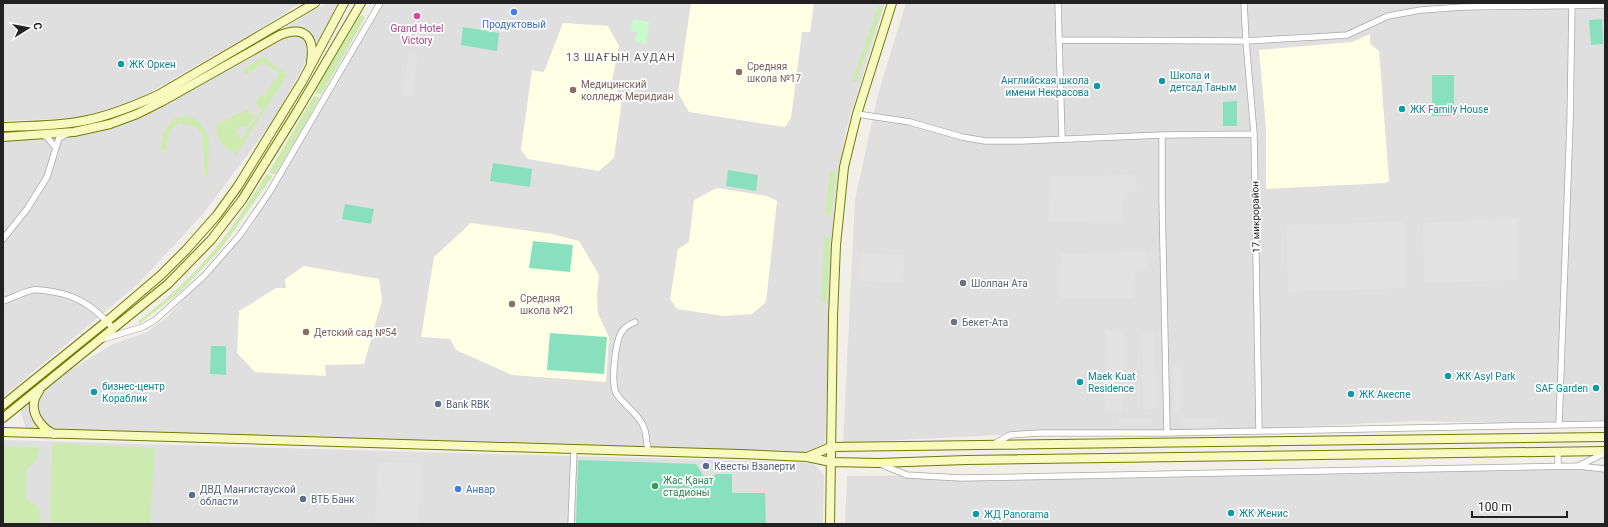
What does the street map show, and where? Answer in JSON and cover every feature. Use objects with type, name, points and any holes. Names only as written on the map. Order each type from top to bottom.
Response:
[{"type":"main road","points":[[3,127],[63,124],[83,121],[136,105],[158,95],[314,3]]},
{"type":"main road","points":[[3,405],[107,321],[161,275],[186,250],[217,214],[238,186],[309,70],[344,3]]},
{"type":"main road","points":[[830,524],[833,317],[836,245],[844,167],[857,114],[892,3]]},
{"type":"main road","points":[[3,418],[101,340],[168,284],[211,240],[238,206],[298,110],[359,4]]},
{"type":"main road","points":[[3,137],[68,133],[110,124],[137,114],[163,101],[280,35],[290,31],[298,31],[309,37],[312,45],[312,54],[309,70]]},
{"type":"main road","points":[[38,391],[34,403],[36,415],[49,432],[55,434]]},
{"type":"main road","points":[[3,432],[648,451],[807,457],[831,462],[878,463],[966,460],[1605,452]]},
{"type":"main road","points":[[807,457],[832,447],[1605,437]]},
{"type":"main road","points":[[1304,441],[1305,455]]},
{"type":"street","points":[[101,340],[143,327],[155,320],[204,276],[240,235],[269,193],[380,3]]},
{"type":"street","points":[[1058,3],[1062,139]]},
{"type":"street","name":"17 микрорайон","points":[[1244,3],[1254,134],[1259,431]]},
{"type":"street","points":[[1060,40],[1246,40],[1347,35],[1388,16],[1421,10],[1463,7],[1572,4],[1605,5]]},
{"type":"street","points":[[1559,425],[1570,132],[1572,4]]},
{"type":"street","points":[[857,114],[910,122],[962,137],[985,141],[1021,141],[1162,134],[1254,134]]},
{"type":"street","points":[[3,239],[28,209],[47,177],[58,138],[68,133]]},
{"type":"street","points":[[1162,134],[1162,207],[1167,433]]},
{"type":"street","points":[[43,135],[48,138],[55,147]]},
{"type":"street","points":[[3,301],[33,290],[68,294],[83,301],[107,321],[114,329]]},
{"type":"street","points":[[635,322],[628,325],[621,332],[616,346],[615,385],[616,393],[640,419],[643,425],[648,451]]},
{"type":"street","points":[[992,446],[1010,435],[1040,432],[1167,433],[1605,424]]},
{"type":"street","points":[[571,524],[574,449]]},
{"type":"street","points":[[1558,452],[1558,466]]},
{"type":"street","points":[[1578,466],[1605,452]]},
{"type":"street","points":[[878,463],[907,475],[961,478],[1558,466],[1578,466],[1605,469]]},
{"type":"shaded area","points":[[3,3],[301,3],[256,31],[133,102],[106,111],[77,118],[3,121]]},
{"type":"shaded area","points":[[330,3],[338,3],[271,124],[202,215],[138,284],[3,397],[3,139],[38,139],[101,130],[218,73],[312,10]]},
{"type":"shaded area","name":"13 ШАҒЫН АУДАН","points":[[382,3],[885,3],[846,130],[834,207],[825,445],[818,450],[807,452],[26,429],[20,409],[72,369],[111,345],[147,332],[166,318],[250,228],[280,180],[284,166]]},
{"type":"shaded area","name":"Средняя школа №17","points":[[691,3],[814,3],[810,32],[802,32],[791,118],[785,127],[689,112],[678,93]]},
{"type":"shaded area","points":[[906,3],[1605,3],[1605,425],[1414,421],[1235,430],[1039,433],[843,443],[855,200],[878,94]]},
{"type":"shaded area","name":"Медицинский колледж Меридиан","points":[[563,23],[608,26],[619,46],[612,81],[622,99],[614,158],[599,171],[528,159],[521,150],[532,70],[544,72]]},
{"type":"shaded area","points":[[1370,34],[1370,44],[1379,51],[1389,181],[1385,183],[1266,189],[1266,128],[1259,50],[1352,42]]},
{"type":"shaded area","points":[[409,52],[418,54],[412,97],[402,95]]},
{"type":"shaded area","points":[[1135,175],[1137,192],[1124,192],[1123,221],[1049,222],[1050,176]]},
{"type":"shaded area","points":[[717,188],[767,196],[777,201],[766,302],[752,314],[724,316],[677,309],[670,299],[678,249],[689,242],[694,200]]},
{"type":"shaded area","points":[[1517,218],[1518,280],[1424,283],[1423,223]]},
{"type":"shaded area","points":[[1405,221],[1406,288],[1288,292],[1286,226]]},
{"type":"shaded area","name":"Средняя школа №21","points":[[471,223],[552,234],[579,241],[599,275],[597,295],[598,314],[609,337],[606,382],[512,375],[456,350],[450,339],[421,337],[434,257]]},
{"type":"shaded area","points":[[1146,252],[1148,269],[1135,269],[1134,298],[1059,299],[1061,253]]},
{"type":"shaded area","points":[[862,253],[904,255],[903,283],[859,281]]},
{"type":"shaded area","name":"Детский сад №54","points":[[304,266],[379,279],[382,300],[364,364],[325,365],[326,376],[255,372],[237,353],[239,311],[276,288],[286,288],[285,279]]},
{"type":"shaded area","points":[[1106,331],[1124,331],[1123,412],[1105,411]]},
{"type":"shaded area","points":[[1142,331],[1155,332],[1156,409],[1143,409]]},
{"type":"shaded area","points":[[1174,366],[1181,367],[1180,413],[1173,413]]},
{"type":"shaded area","points":[[1119,418],[1152,418],[1152,426],[1119,426]]},
{"type":"shaded area","points":[[1181,418],[1216,418],[1218,426],[1180,427]]},
{"type":"shaded area","points":[[3,440],[813,463],[824,474],[823,524],[3,524]]},
{"type":"shaded area","points":[[378,462],[421,463],[419,524],[375,524]]},
{"type":"shaded area","points":[[1605,464],[1605,524],[845,524],[847,476],[1142,474]]},
{"type":"green space","points":[[878,6],[883,7],[856,83],[852,81]]},
{"type":"green space","points":[[363,15],[365,18],[322,94],[316,94],[315,90],[360,16]]},
{"type":"green space","points":[[633,19],[649,22],[646,44],[635,42],[637,32],[630,31]]},
{"type":"green space","points":[[1602,19],[1603,44],[1591,45],[1589,20]]},
{"type":"green space","points":[[463,27],[499,33],[497,51],[461,45]]},
{"type":"green space","points":[[263,56],[287,75],[237,154],[221,143],[216,126],[236,114],[248,110],[255,116],[248,127],[242,126],[235,133],[238,133],[241,139],[261,111],[256,101],[260,96],[265,94],[279,73],[263,63],[246,75],[242,71]]},
{"type":"green space","points":[[1432,75],[1454,75],[1454,116],[1432,116]]},
{"type":"green space","points":[[314,96],[320,98],[276,174],[271,174],[270,170]]},
{"type":"green space","points":[[1237,101],[1237,126],[1223,126],[1223,102]]},
{"type":"green space","points":[[188,115],[199,122],[209,135],[208,177],[205,177],[202,134],[196,127],[179,123],[170,131],[166,150],[160,151],[163,132],[175,118]]},
{"type":"green space","points":[[493,163],[532,169],[530,187],[490,181]]},
{"type":"green space","points":[[728,170],[758,175],[756,191],[726,186]]},
{"type":"green space","points":[[830,171],[836,172],[831,216],[825,215]]},
{"type":"green space","points":[[267,174],[273,176],[220,250],[181,291],[139,324],[139,321],[181,285],[209,256],[225,237]]},
{"type":"green space","points":[[345,204],[374,209],[371,224],[342,219]]},
{"type":"green space","points":[[824,236],[830,237],[827,301],[821,302]]},
{"type":"green space","points":[[533,241],[573,245],[570,272],[529,268]]},
{"type":"green space","points":[[550,333],[607,337],[604,374],[547,370]]},
{"type":"green space","points":[[211,346],[226,346],[226,375],[210,374]]},
{"type":"green space","points":[[52,443],[155,448],[150,524],[50,522]]},
{"type":"green space","points":[[3,446],[40,447],[36,461],[27,469],[26,499],[39,507],[41,524],[3,524]]},
{"type":"green space","name":"Жас Қанат стадионы","points":[[578,460],[696,464],[706,480],[716,474],[732,474],[732,493],[765,493],[766,524],[576,524]]},
{"type":"place","name":"Продуктовый","points":[[514,12]]},
{"type":"place","name":"Grand Hotel Victory","points":[[417,16]]},
{"type":"place","name":"ЖК Оркен","points":[[121,64]]},
{"type":"place","name":"Средняя школа №17","points":[[739,72]]},
{"type":"place","name":"Школа и детсад Таным","points":[[1162,81]]},
{"type":"place","name":"Английская школа имени Некрасова","points":[[1097,86]]},
{"type":"place","name":"Медицинский колледж Меридиан","points":[[573,90]]},
{"type":"place","name":"ЖК Family House","points":[[1402,109]]},
{"type":"place","name":"Шолпан Ата","points":[[963,283]]},
{"type":"place","name":"Средняя школа №21","points":[[512,304]]},
{"type":"place","name":"Бекет-Ата","points":[[954,322]]},
{"type":"place","name":"Детский сад №54","points":[[306,332]]},
{"type":"place","name":"ЖК Asyl Park","points":[[1448,376]]},
{"type":"place","name":"Maek Kuat Residence","points":[[1080,382]]},
{"type":"place","name":"SAF Garden","points":[[1596,388]]},
{"type":"place","name":"бизнес-центр Кораблик","points":[[94,392]]},
{"type":"place","name":"ЖК Акеспе","points":[[1351,394]]},
{"type":"place","name":"Bank RBK","points":[[438,404]]},
{"type":"place","name":"Квесты Взаперти","points":[[706,466]]},
{"type":"place","name":"Жас Қанат стадионы","points":[[655,486]]},
{"type":"place","name":"Анвар","points":[[458,489]]},
{"type":"place","name":"ДВД Мангистауской области","points":[[192,495]]},
{"type":"place","name":"ВТБ Банк","points":[[303,499]]},
{"type":"place","name":"ЖК Женис","points":[[1231,513]]},
{"type":"place","name":"ЖД Panorama","points":[[976,514]]},
{"type":"district","name":"13 ШАҒЫН АУДАН","points":[[621,57]]}]
